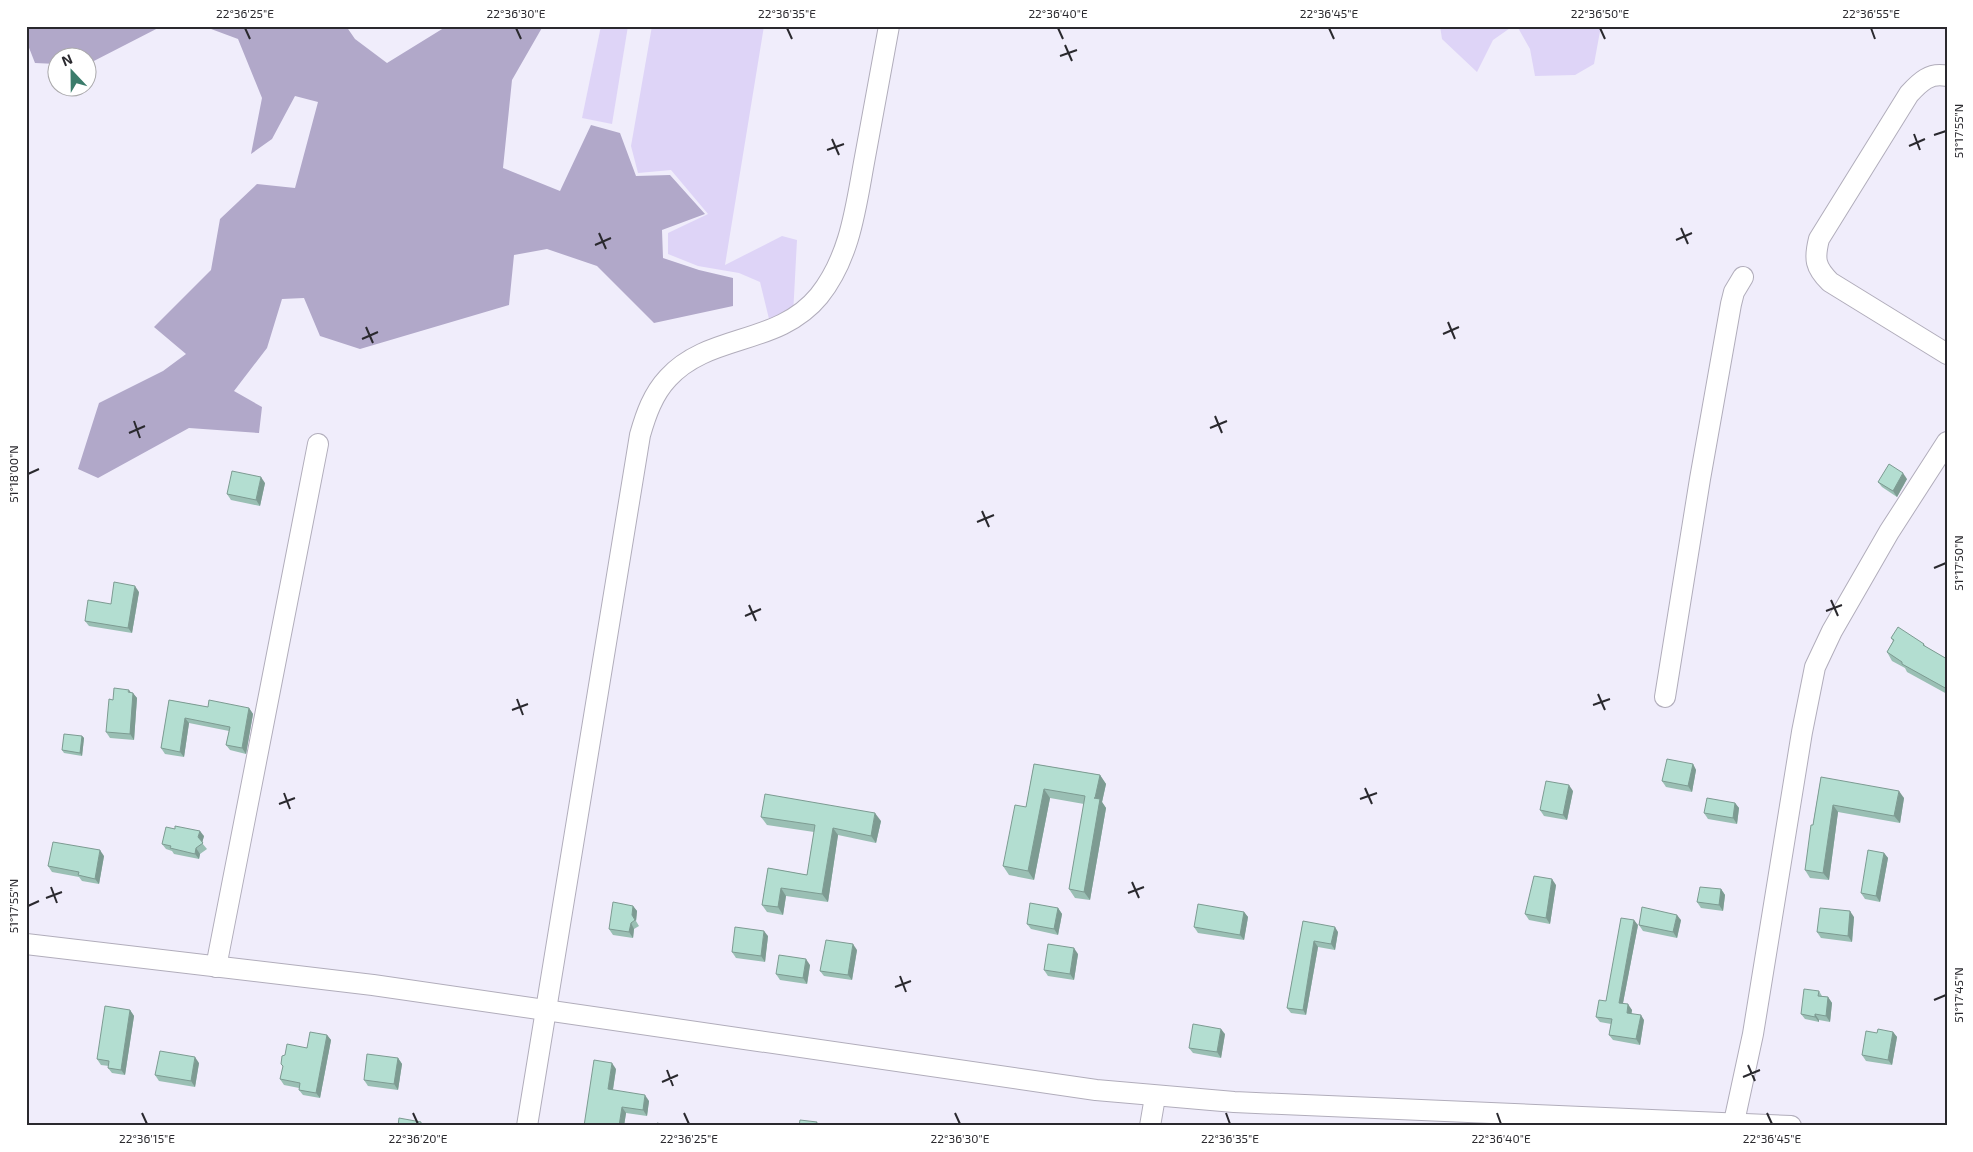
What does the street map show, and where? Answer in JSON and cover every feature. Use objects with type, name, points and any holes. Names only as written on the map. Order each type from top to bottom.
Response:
[{"type":"street","points":[[528,1126],[640,435],[645,418],[659,389],[678,368],[701,354],[768,332],[795,318],[818,296],[837,268],[850,235],[889,26]]},
{"type":"street","points":[[1947,76],[1931,76],[1921,81],[1909,94],[1819,239],[1815,253],[1816,264],[1830,282],[1947,354]]},
{"type":"street","points":[[1665,697],[1730,304],[1734,292],[1743,277]]},
{"type":"street","points":[[1734,1122],[1755,1025],[1802,732],[1815,667],[1828,638],[1889,532],[1947,442]]},
{"type":"street","points":[[216,967],[318,444]]},
{"type":"street","points":[[26,944],[327,979],[1155,1097],[1257,1104],[1734,1122],[1791,1126]]},
{"type":"street","points":[[1150,1126],[1155,1097]]},
{"type":"shaded area","points":[[26,26],[162,26],[98,59],[98,48],[48,48],[48,64],[35,63],[26,40]]},
{"type":"shaded area","points":[[203,26],[346,26],[355,39],[387,63],[447,26],[543,26],[512,80],[503,168],[560,191],[591,125],[620,133],[636,176],[670,175],[705,214],[662,230],[663,258],[699,270],[733,278],[733,306],[654,323],[597,266],[547,249],[514,255],[509,305],[360,349],[320,336],[304,298],[282,299],[267,348],[234,391],[262,407],[259,433],[189,428],[98,478],[78,469],[99,403],[163,371],[186,354],[154,327],[211,270],[220,219],[257,184],[295,188],[318,102],[295,96],[272,139],[251,154],[262,98],[238,39]]},
{"type":"shaded area","points":[[601,26],[628,26],[612,124],[582,118]]},
{"type":"shaded area","points":[[652,26],[764,26],[725,265],[782,236],[797,240],[793,315],[770,323],[760,282],[739,273],[698,266],[668,254],[668,233],[708,214],[671,170],[638,173],[631,146]]},
{"type":"shaded area","points":[[1440,26],[1513,26],[1493,40],[1477,72],[1442,39]]},
{"type":"shaded area","points":[[1517,26],[1601,26],[1594,64],[1575,75],[1535,76],[1530,49]]},
{"type":"building","points":[[1889,464],[1903,473],[1893,491],[1878,482]]},
{"type":"building","points":[[232,471],[261,477],[256,500],[227,494]]},
{"type":"building","points":[[114,582],[135,586],[128,628],[85,621],[88,600],[111,604]]},
{"type":"building","points":[[1898,627],[1947,659],[1947,689],[1902,664],[1902,662],[1887,652],[1894,640],[1891,638]]},
{"type":"building","points":[[114,688],[129,690],[128,692],[133,693],[130,734],[106,732],[109,699],[113,700]]},
{"type":"building","points":[[169,700],[208,707],[209,700],[249,708],[242,748],[226,745],[230,727],[185,718],[180,752],[161,748]]},
{"type":"building","points":[[64,734],[82,736],[80,753],[62,750]]},
{"type":"building","points":[[1667,759],[1693,764],[1688,786],[1662,781]]},
{"type":"building","points":[[1034,764],[1100,775],[1094,798],[1100,799],[1084,892],[1069,889],[1085,796],[1044,789],[1028,871],[1003,866],[1015,805],[1026,807]]},
{"type":"building","points":[[1821,777],[1899,791],[1894,816],[1833,805],[1823,873],[1805,870],[1811,825],[1813,825]]},
{"type":"building","points":[[1546,781],[1569,785],[1563,815],[1540,810]]},
{"type":"building","points":[[765,794],[875,813],[871,836],[833,828],[822,894],[781,888],[778,907],[762,905],[768,868],[807,875],[815,825],[761,817]]},
{"type":"building","points":[[1707,798],[1735,803],[1733,818],[1704,813]]},
{"type":"building","points":[[175,826],[200,831],[198,837],[203,843],[196,848],[195,854],[170,848],[171,846],[162,844],[166,827],[175,829]]},
{"type":"building","points":[[53,842],[100,850],[95,879],[78,875],[79,872],[48,866]]},
{"type":"building","points":[[1868,850],[1884,853],[1876,896],[1861,893]]},
{"type":"building","points":[[1534,876],[1552,879],[1546,918],[1525,914]]},
{"type":"building","points":[[1700,887],[1721,889],[1719,905],[1697,902]]},
{"type":"building","points":[[613,902],[633,906],[632,915],[635,920],[631,923],[629,932],[609,929]]},
{"type":"building","points":[[1030,903],[1058,908],[1054,929],[1027,924]]},
{"type":"building","points":[[1198,904],[1244,912],[1240,935],[1194,927]]},
{"type":"building","points":[[1642,907],[1677,915],[1673,932],[1639,925]]},
{"type":"building","points":[[1820,908],[1850,911],[1848,936],[1817,932]]},
{"type":"building","points":[[1621,918],[1634,920],[1619,1003],[1628,1004],[1627,1013],[1641,1015],[1636,1039],[1609,1035],[1612,1019],[1596,1017],[1599,1000],[1606,1001]]},
{"type":"building","points":[[1303,921],[1335,927],[1331,944],[1314,941],[1303,1010],[1287,1008]]},
{"type":"building","points":[[735,927],[764,931],[761,956],[732,952]]},
{"type":"building","points":[[826,940],[853,944],[848,975],[820,971]]},
{"type":"building","points":[[1048,944],[1074,948],[1070,974],[1044,970]]},
{"type":"building","points":[[779,955],[806,959],[803,978],[776,974]]},
{"type":"building","points":[[1804,989],[1819,991],[1818,996],[1828,997],[1826,1016],[1815,1014],[1815,1017],[1801,1014]]},
{"type":"building","points":[[105,1006],[130,1010],[121,1070],[108,1068],[109,1061],[97,1059]]},
{"type":"building","points":[[1193,1024],[1221,1029],[1217,1052],[1189,1048]]},
{"type":"building","points":[[1878,1029],[1893,1032],[1888,1060],[1862,1055],[1866,1031],[1877,1033]]},
{"type":"building","points":[[310,1032],[327,1035],[316,1093],[299,1090],[300,1083],[280,1079],[283,1066],[281,1064],[282,1056],[285,1055],[287,1044],[307,1048]]},
{"type":"building","points":[[160,1051],[195,1057],[191,1081],[155,1075]]},
{"type":"building","points":[[367,1054],[398,1058],[394,1084],[364,1080]]},
{"type":"building","points":[[594,1060],[612,1063],[608,1089],[645,1095],[643,1110],[622,1107],[619,1126],[584,1126]]},
{"type":"building","points":[[399,1118],[421,1122],[421,1126],[398,1126]]},
{"type":"building","points":[[800,1120],[817,1122],[816,1126],[799,1126]]},
{"type":"building","points":[[657,1123],[670,1126],[656,1126]]}]
